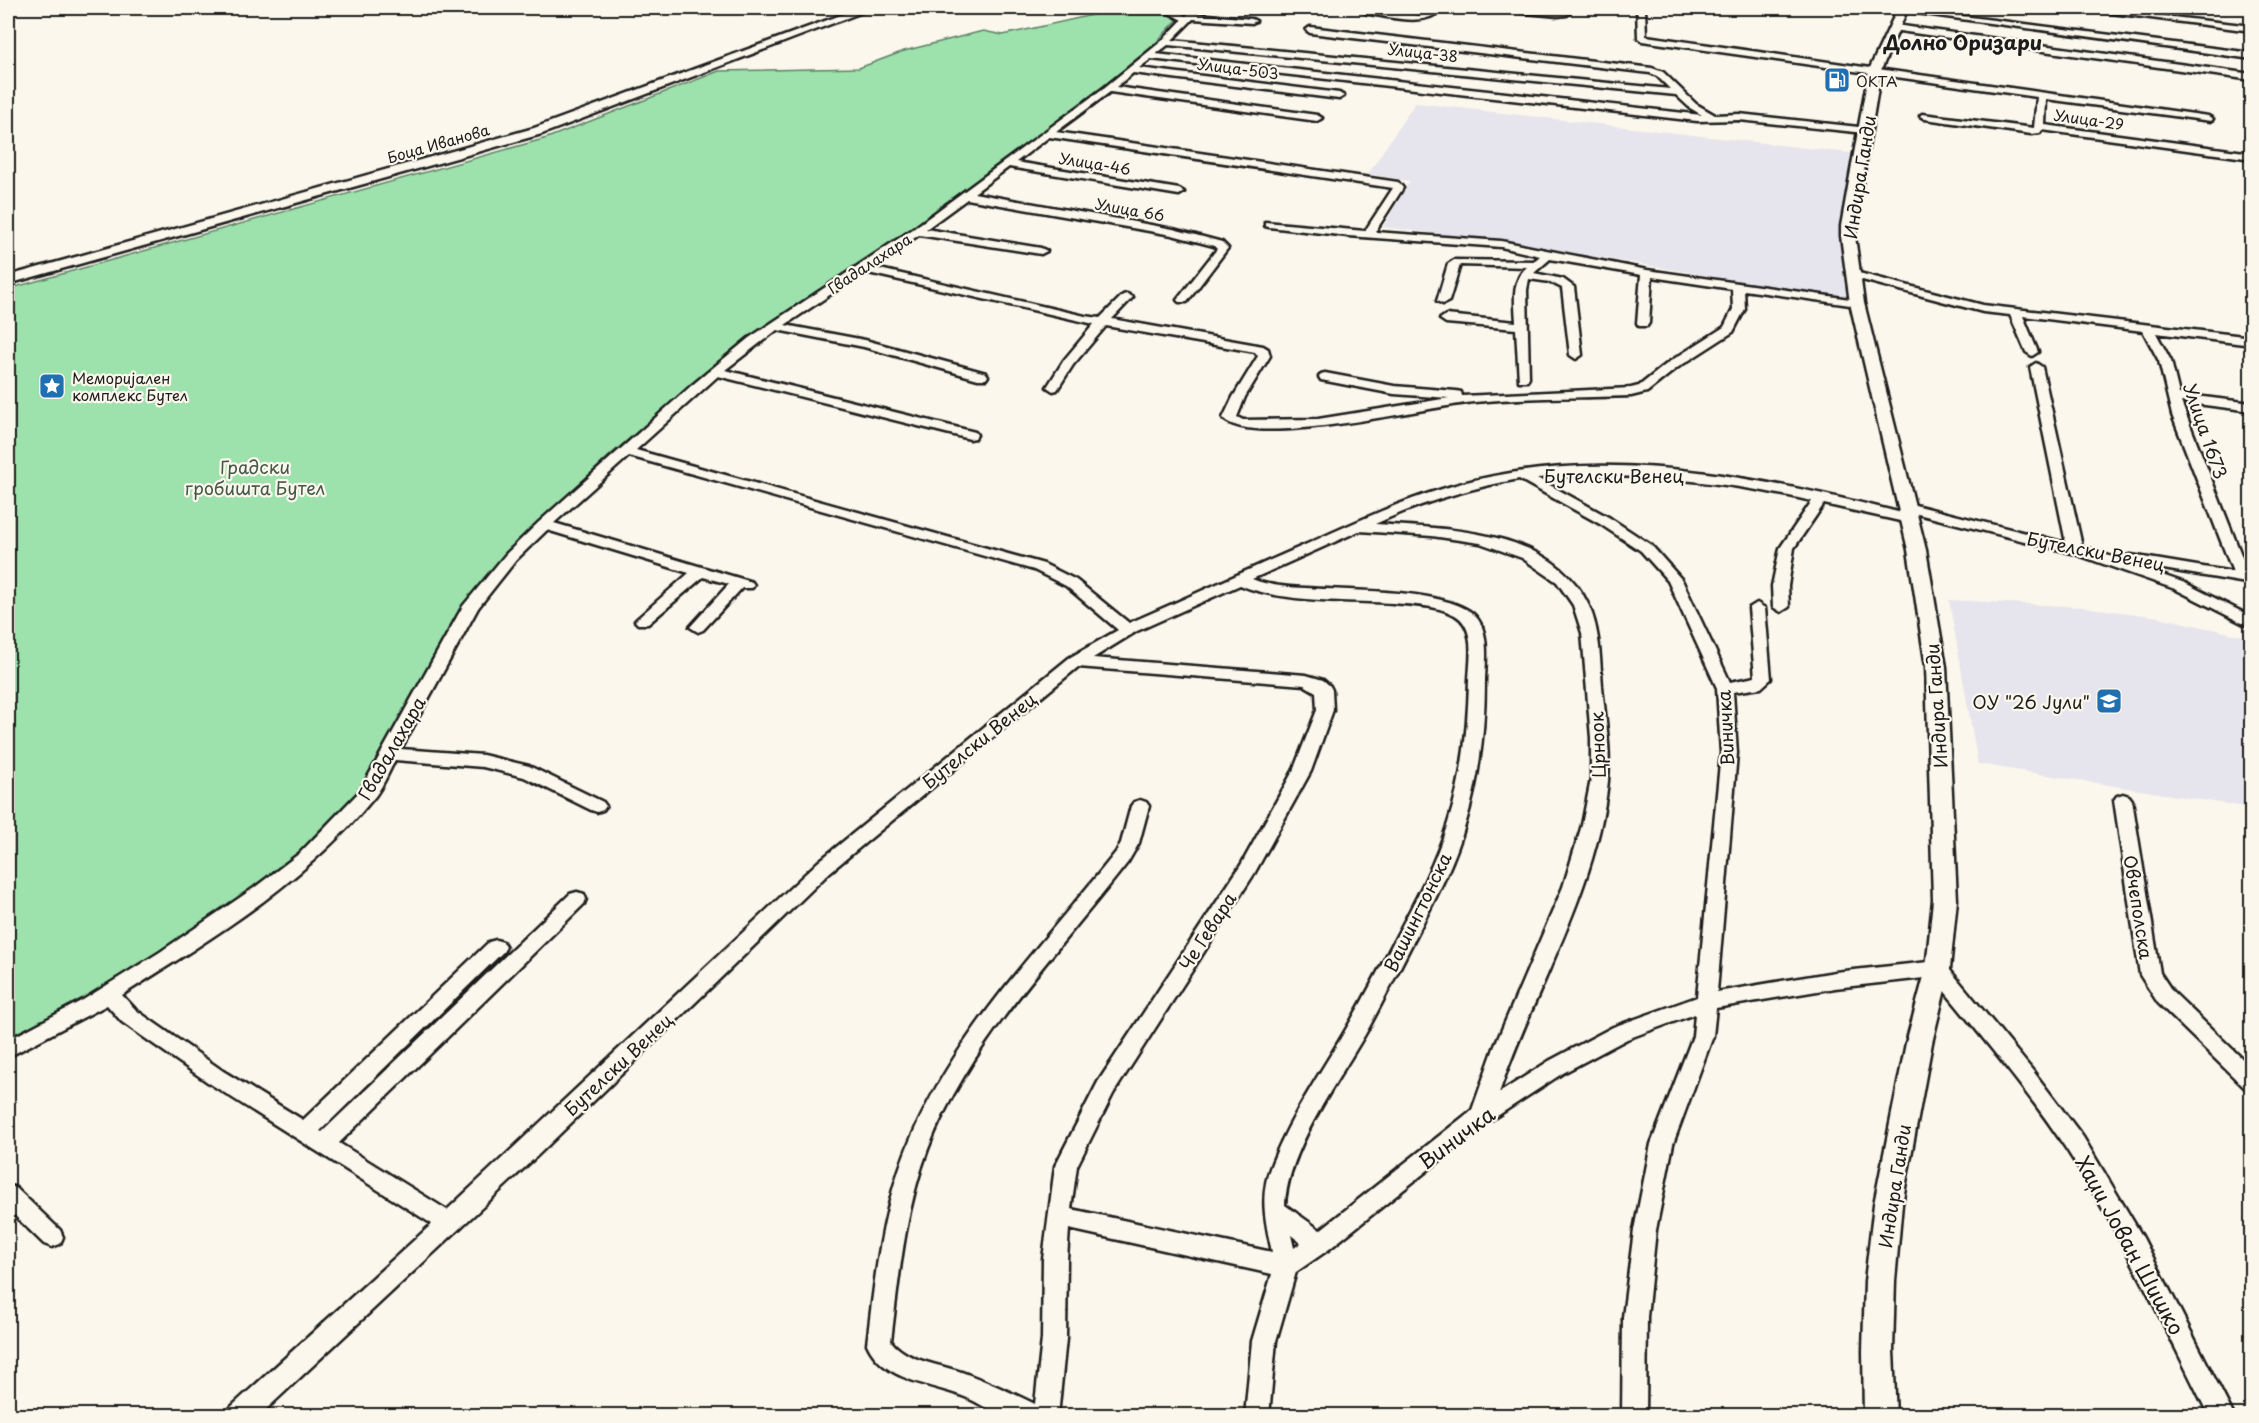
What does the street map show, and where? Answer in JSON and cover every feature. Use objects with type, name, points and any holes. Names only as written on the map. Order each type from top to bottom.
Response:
[{"type":"street","name":"Боца Иванова","points":[[8,280],[538,131],[868,8]]},
{"type":"street","points":[[1164,8],[1192,14],[1252,21]]},
{"type":"street","points":[[1368,12],[1421,18],[1428,17],[1440,8]]},
{"type":"street","points":[[1492,8],[1558,14],[1570,8]]},
{"type":"street","points":[[1641,8],[1642,39],[1875,70],[2208,119]]},
{"type":"street","points":[[2096,9],[2252,29]]},
{"type":"street","name":"Гвадалахара","points":[[8,1049],[109,994],[204,933],[291,871],[353,812],[367,795],[471,606],[511,557],[544,525],[716,372],[773,326],[917,231],[1108,89],[1166,42],[1192,14]]},
{"type":"street","points":[[1900,15],[2252,56]]},
{"type":"street","points":[[1900,15],[2252,77]]},
{"type":"street","name":"Индира Ганди","points":[[1880,1416],[1878,1340],[1880,1281],[1888,1204],[1919,1043],[1938,969],[1945,900],[1936,667],[1917,550],[1857,303],[1855,275],[1848,250],[1848,225],[1875,70],[1900,15]]},
{"type":"street","points":[[1310,30],[1652,70],[1665,78],[1676,92],[1693,106],[1715,117]]},
{"type":"street","name":"Улица-38","points":[[1166,42],[1676,92]]},
{"type":"street","points":[[1149,56],[1697,118],[1739,117],[1865,130]]},
{"type":"street","name":"Улица-503","points":[[1132,70],[1339,96]]},
{"type":"street","points":[[1108,89],[1317,117]]},
{"type":"street","points":[[2040,127],[2042,96]]},
{"type":"street","name":"Улица-29","points":[[1925,116],[2031,131],[2037,131],[2040,127],[2252,156]]},
{"type":"street","points":[[1046,134],[1394,184],[1398,188],[1369,233]]},
{"type":"street","name":"Улица-46","points":[[1007,164],[1179,192]]},
{"type":"street","name":"Улица 66","points":[[965,195],[1173,232],[1218,244],[1222,248],[1183,300]]},
{"type":"street","points":[[1269,224],[1326,231],[1488,242],[1647,273],[1857,303]]},
{"type":"street","points":[[917,231],[1041,251]]},
{"type":"street","points":[[1523,378],[1521,290],[1524,275],[1548,255]]},
{"type":"street","points":[[1443,301],[1454,264],[1458,262],[1535,264]]},
{"type":"street","points":[[861,268],[1101,323],[1116,323],[1243,345],[1264,352],[1230,418],[1240,424],[1318,423],[1474,399],[1631,393],[1643,389],[1673,365],[1729,329],[1738,309],[1738,287]]},
{"type":"street","points":[[1643,322],[1647,273]]},
{"type":"street","points":[[1524,275],[1554,279],[1563,282],[1568,287],[1576,355]]},
{"type":"street","points":[[1855,275],[1963,304],[2016,314],[2252,341]]},
{"type":"street","points":[[1053,387],[1059,375],[1101,323],[1127,297]]},
{"type":"street","points":[[2016,314],[2032,352]]},
{"type":"street","points":[[1446,319],[1522,326]]},
{"type":"street","points":[[773,326],[874,346],[982,376]]},
{"type":"street","name":"Улица 1673","points":[[2148,330],[2159,344],[2166,361],[2188,444],[2247,579]]},
{"type":"street","points":[[2036,367],[2075,549],[2180,586],[2252,623]]},
{"type":"street","points":[[716,372],[970,435]]},
{"type":"street","points":[[1325,377],[1394,390],[1474,399]]},
{"type":"street","points":[[2174,397],[2252,407]]},
{"type":"street","points":[[626,451],[1039,567],[1071,583],[1128,630]]},
{"type":"street","name":"Бутелски Венец","points":[[240,1416],[449,1223],[824,867],[1075,662],[1128,630],[1387,513],[1435,496],[1492,480],[1521,475],[1582,471],[1683,474],[1750,483],[1820,500],[1908,513],[2075,549],[2247,579]]},
{"type":"street","name":"Виничка","points":[[1521,475],[1605,521],[1646,548],[1675,580],[1725,688],[1729,753],[1703,1036],[1662,1144],[1645,1230],[1635,1317],[1634,1416]]},
{"type":"street","points":[[1781,607],[1780,586],[1787,548],[1820,500]]},
{"type":"street","points":[[544,525],[742,584],[698,627]]},
{"type":"street","name":"Црноок","points":[[1356,527],[1464,537],[1495,542],[1520,552],[1547,566],[1571,588],[1586,614],[1591,633],[1599,740],[1598,790],[1583,857],[1571,895],[1507,1042],[1480,1116]]},
{"type":"street","points":[[643,621],[699,572]]},
{"type":"street","name":"Вашингтонска","points":[[1238,579],[1260,588],[1281,591],[1430,601],[1461,612],[1471,620],[1478,639],[1472,750],[1458,822],[1442,867],[1362,1021],[1306,1117],[1282,1164],[1275,1188],[1274,1210],[1286,1266],[1264,1341],[1257,1416]]},
{"type":"street","points":[[1725,688],[1755,684],[1763,679],[1757,608]]},
{"type":"street","name":"Че Гевара","points":[[1046,1416],[1054,1339],[1055,1259],[1066,1166],[1105,1088],[1248,869],[1302,771],[1325,710],[1324,690],[1317,684],[1306,680],[1075,662]]},
{"type":"street","points":[[390,754],[483,761],[529,772],[597,806]]},
{"type":"street","name":"Овчеполска","points":[[2123,800],[2150,975],[2165,997],[2252,1082]]},
{"type":"street","points":[[1032,1416],[959,1383],[911,1368],[884,1352],[879,1344],[891,1242],[918,1147],[944,1094],[974,1046],[1122,856],[1130,843],[1140,806]]},
{"type":"street","points":[[324,1144],[577,899]]},
{"type":"street","points":[[305,1132],[496,947]]},
{"type":"street","name":"Виничка","points":[[1286,1266],[1320,1243],[1480,1116],[1556,1067],[1620,1033],[1706,1002],[1835,980],[1938,969]]},
{"type":"street","name":"Хаџи Јован Шишко","points":[[1938,969],[2024,1072],[2075,1144],[2124,1224],[2222,1416]]},
{"type":"street","points":[[109,994],[129,1016],[216,1077],[449,1223]]},
{"type":"street","points":[[8,1195],[52,1236]]},
{"type":"street","points":[[1274,1210],[1320,1243]]},
{"type":"street","points":[[1059,1217],[1286,1266]]},
{"type":"shaded area","points":[[1415,103],[1858,154],[1850,294],[1831,296],[1520,244],[1383,227],[1410,181],[1368,174]]},
{"type":"shaded area","name":"ОУ \"26 Јули\"","points":[[1949,600],[2082,607],[2159,617],[2251,638],[2251,808],[1978,764]]},
{"type":"green space","name":"Градски гробишта Бутел","points":[[1123,8],[1156,8],[1179,18],[1148,51],[964,195],[897,242],[740,344],[610,455],[503,557],[461,611],[359,793],[308,849],[227,909],[106,988],[34,1026],[8,1036],[8,289],[547,138],[719,71],[859,68],[904,51],[983,31],[1003,35]]},
{"type":"place","name":"ОКТА","points":[[1837,80]]},
{"type":"place","name":"Меморијален комплекс Бутел","points":[[52,386]]},
{"type":"place","name":"ОУ \"26 Јули\"","points":[[2109,701]]},
{"type":"district","name":"Долно Оризари","points":[[1963,42]]}]
